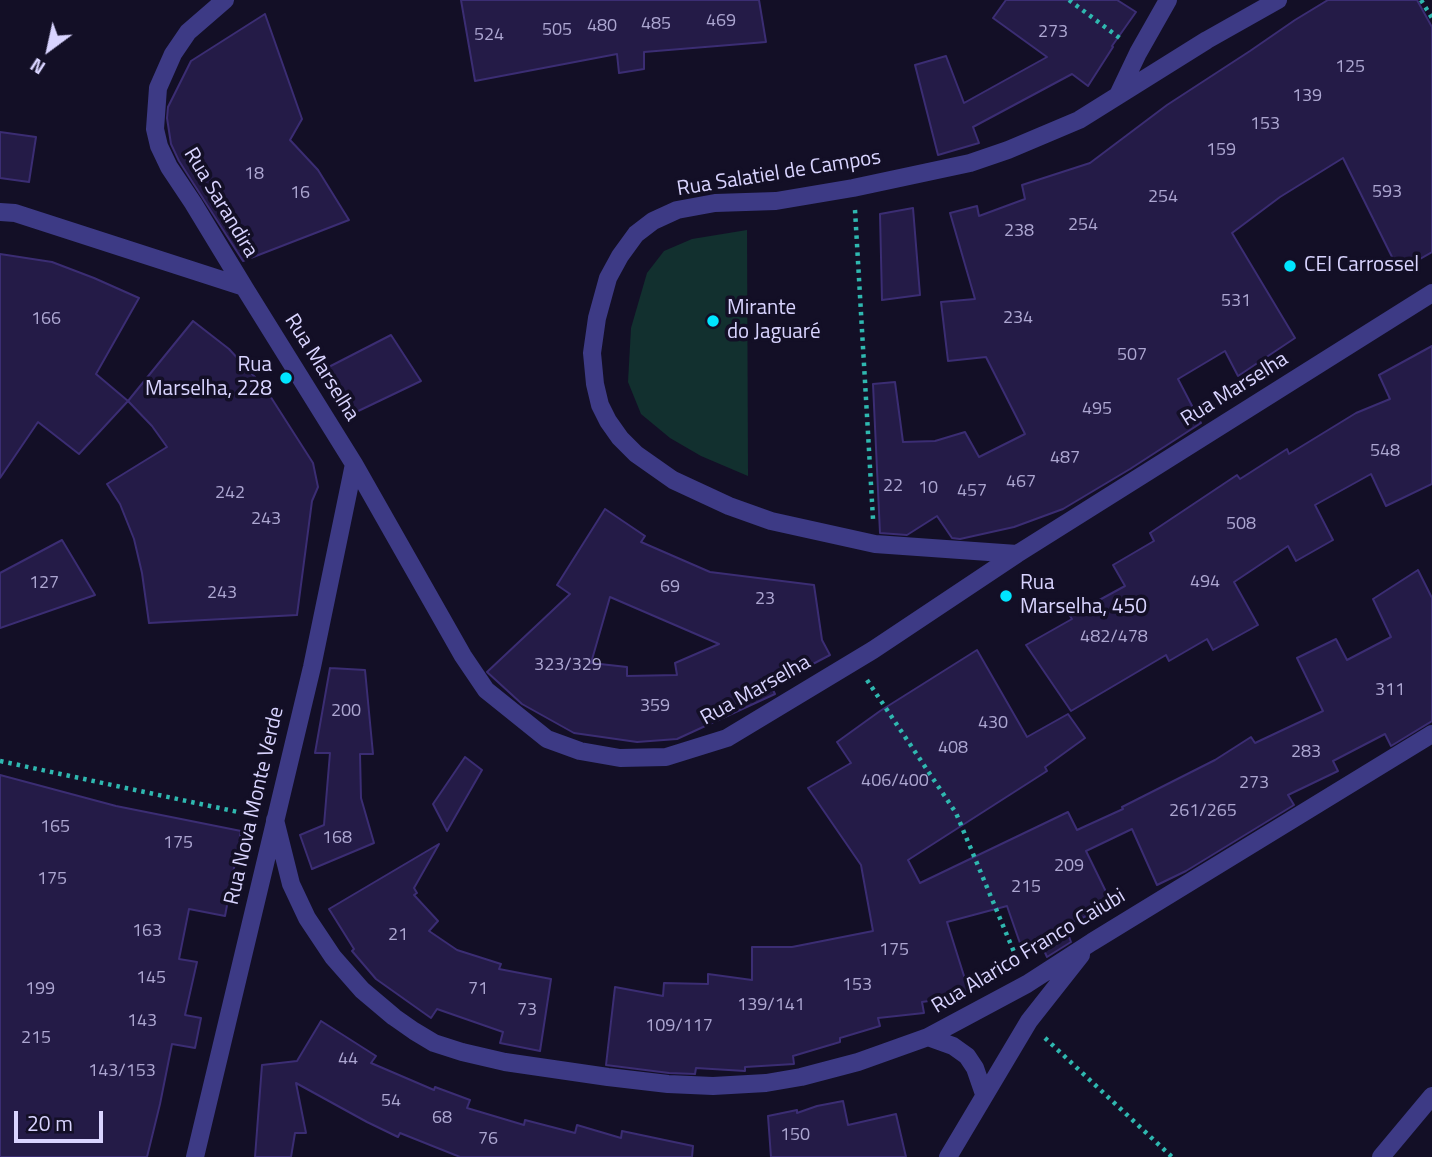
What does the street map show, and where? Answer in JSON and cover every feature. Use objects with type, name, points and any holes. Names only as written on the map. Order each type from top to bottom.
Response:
[{"type":"street","name":"Rua Sarandira","points":[[225,0],[188,32],[173,54],[158,88],[155,129],[159,146],[169,167],[244,287]]},
{"type":"street","points":[[1118,95],[1168,0]]},
{"type":"street","name":"Rua Salatiel de Campos","points":[[1017,554],[875,544],[771,521],[729,506],[673,480],[636,454],[620,438],[607,421],[600,405],[592,352],[597,318],[608,278],[636,234],[653,221],[677,210],[715,203],[776,201],[853,188],[970,163],[1008,150],[1079,120],[1275,1]]},
{"type":"street","points":[[0,212],[15,213],[244,287]]},
{"type":"street","name":"Rua Marselha","points":[[244,287],[354,464],[463,656],[486,690],[547,739],[580,751],[620,758],[666,757],[727,738],[873,650],[1017,554],[1432,293]]},
{"type":"street","name":"Rua Nova Monte Verde","points":[[196,1156],[312,667],[354,464]]},
{"type":"street","name":"Rua Alarico Franco Caiubi","points":[[275,820],[291,884],[307,918],[333,957],[362,989],[394,1017],[434,1043],[505,1062],[656,1083],[713,1086],[766,1083],[858,1062],[928,1037],[1027,984],[1432,734]]},
{"type":"street","points":[[948,1157],[1029,1020],[1092,942]]},
{"type":"street","points":[[928,1037],[953,1046],[967,1056],[975,1068],[984,1094]]},
{"type":"street","points":[[1381,1157],[1432,1096]]},
{"type":"path","points":[[1069,0],[1138,53]]},
{"type":"path","points":[[1421,0],[1432,18]]},
{"type":"path","points":[[853,188],[875,544]]},
{"type":"path","points":[[854,661],[956,813],[1027,984]]},
{"type":"path","points":[[0,761],[275,820]]},
{"type":"path","points":[[1029,1020],[1032,1026],[1172,1157]]},
{"type":"green space","points":[[747,230],[748,476],[701,456],[670,438],[641,414],[628,382],[631,328],[647,273],[664,251],[692,239]]},
{"type":"building","points":[[461,0],[759,0],[766,42],[644,52],[644,69],[619,73],[617,54],[475,81]]},
{"type":"building","points":[[1006,0],[1117,0],[1136,12],[1088,86],[1072,74],[973,127],[979,143],[938,155],[915,65],[946,56],[964,103],[1047,57],[993,18]]},
{"type":"building","points":[[1328,0],[1417,0],[1432,27],[1432,252],[1399,271],[1343,158],[1280,197],[1232,233],[1295,338],[1238,376],[1225,351],[1178,379],[1201,423],[1063,509],[1014,527],[960,539],[952,538],[937,516],[907,535],[880,533],[873,384],[895,382],[903,442],[935,441],[965,432],[979,457],[1025,434],[986,357],[948,361],[941,302],[975,299],[950,213],[977,206],[979,216],[1025,199],[1022,185],[1090,163],[1167,105]]},
{"type":"building","points":[[265,14],[302,119],[290,140],[318,170],[349,220],[243,261],[179,161],[171,144],[167,118],[168,107],[191,61]]},
{"type":"building","points":[[0,132],[36,137],[29,182],[0,178]]},
{"type":"building","points":[[913,208],[920,295],[882,300],[880,214]]},
{"type":"building","points":[[0,254],[52,262],[139,298],[96,374],[128,401],[79,454],[38,422],[0,478]]},
{"type":"building","points":[[193,321],[229,349],[265,388],[313,463],[318,487],[312,501],[297,615],[149,623],[134,539],[120,504],[107,484],[167,447],[152,426],[128,401]]},
{"type":"building","points":[[391,335],[421,381],[352,414],[319,372]]},
{"type":"building","points":[[1432,346],[1432,484],[1386,506],[1371,474],[1315,505],[1333,540],[1296,561],[1288,546],[1234,582],[1258,625],[1213,650],[1207,639],[1169,661],[1166,655],[1071,711],[1026,645],[1072,619],[1070,616],[1125,586],[1113,565],[1154,541],[1150,533],[1237,475],[1240,479],[1287,449],[1289,454],[1356,413],[1390,399],[1379,375]]},
{"type":"building","points":[[605,509],[645,536],[641,542],[710,572],[814,585],[822,640],[830,655],[771,686],[775,694],[677,739],[637,742],[574,733],[522,704],[487,672],[570,594],[557,585]],"holes":[[[610,597],[719,644],[675,663],[677,675],[627,676],[627,667],[591,663]]]},
{"type":"building","points":[[62,540],[95,595],[0,628],[0,573]]},
{"type":"building","points":[[1418,570],[1432,598],[1432,721],[1391,746],[1385,734],[1333,761],[1338,771],[1288,795],[1294,805],[1186,871],[1157,885],[1132,829],[1086,851],[1112,904],[1065,926],[1071,942],[1047,957],[1039,939],[1021,946],[1007,906],[947,922],[970,995],[922,1002],[924,1013],[878,1018],[880,1026],[793,1056],[794,1064],[745,1067],[745,1071],[696,1068],[695,1074],[606,1065],[615,987],[663,996],[664,983],[708,984],[708,974],[752,980],[752,947],[792,947],[873,931],[861,865],[808,788],[851,763],[837,742],[880,711],[977,650],[1027,737],[1068,714],[1085,738],[1045,767],[1047,771],[908,860],[920,883],[1068,812],[1077,830],[1215,760],[1251,737],[1255,743],[1323,711],[1297,658],[1336,639],[1347,660],[1391,637],[1373,599]]},
{"type":"building","points":[[330,668],[365,670],[373,754],[360,754],[361,798],[374,843],[312,869],[300,835],[324,825],[330,753],[315,753]]},
{"type":"building","points":[[465,757],[482,770],[447,831],[433,804]]},
{"type":"building","points":[[0,775],[116,806],[241,831],[225,916],[189,909],[179,959],[197,962],[185,1015],[201,1018],[195,1048],[172,1044],[147,1157],[0,1157]]},
{"type":"building","points":[[439,844],[414,888],[417,893],[414,895],[438,921],[429,931],[457,950],[501,964],[499,969],[551,979],[540,1051],[500,1043],[503,1032],[437,1009],[431,1018],[376,979],[352,951],[354,949],[329,909]]},
{"type":"building","points":[[321,1021],[376,1056],[371,1063],[434,1090],[435,1087],[470,1100],[467,1108],[524,1125],[525,1120],[575,1133],[577,1125],[621,1138],[622,1131],[693,1146],[692,1157],[460,1157],[400,1133],[398,1137],[296,1083],[306,1133],[295,1133],[291,1157],[255,1157],[262,1065],[297,1061]]},
{"type":"building","points":[[843,1101],[848,1125],[896,1114],[906,1157],[771,1157],[768,1116],[797,1110],[797,1113]]},
{"type":"place","name":"CEI Carrossel","points":[[1290,266]]},
{"type":"place","name":"Mirante do Jaguaré","points":[[713,321]]},
{"type":"place","name":"Rua Marselha, 228","points":[[286,378]]},
{"type":"place","name":"Rua Marselha, 450","points":[[1006,596]]}]
